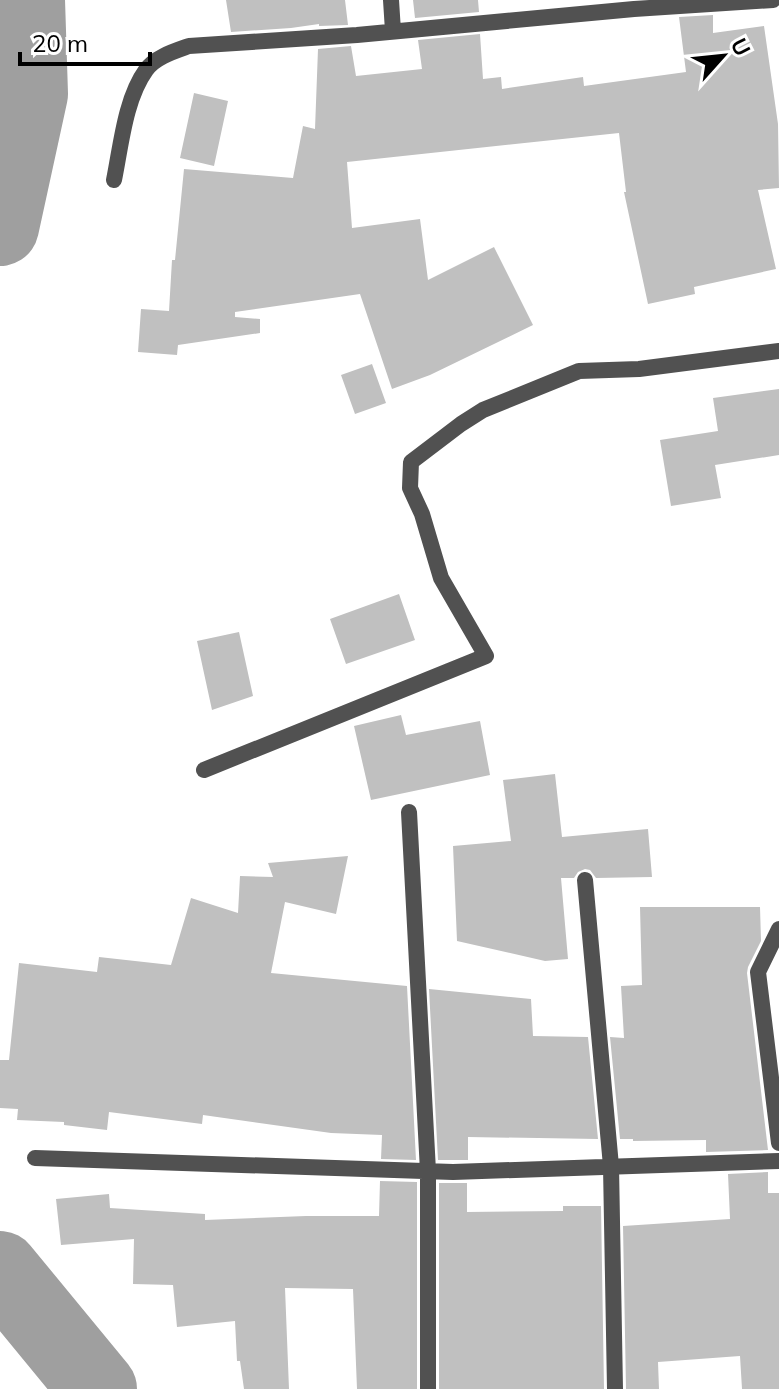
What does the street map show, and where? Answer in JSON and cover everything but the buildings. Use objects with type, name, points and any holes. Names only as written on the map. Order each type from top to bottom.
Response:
[{"type":"street","points":[[391,0],[393,31]]},
{"type":"street","points":[[114,180],[132,96],[147,68],[170,53],[189,46],[393,31],[573,7],[773,0]]},
{"type":"street","points":[[204,770],[486,656],[441,578],[422,514],[410,488],[411,462],[461,424],[483,410],[579,371],[639,369],[779,351]]},
{"type":"street","points":[[409,812],[428,1171],[428,1389]]},
{"type":"street","points":[[585,880],[611,1166],[615,1389]]},
{"type":"street","points":[[779,929],[758,972],[779,1143]]},
{"type":"street","points":[[35,1158],[428,1171],[779,1161]]},
{"type":"waterway","points":[[0,227],[29,94],[26,0]]},
{"type":"waterway","points":[[0,1270],[98,1389]]}]
